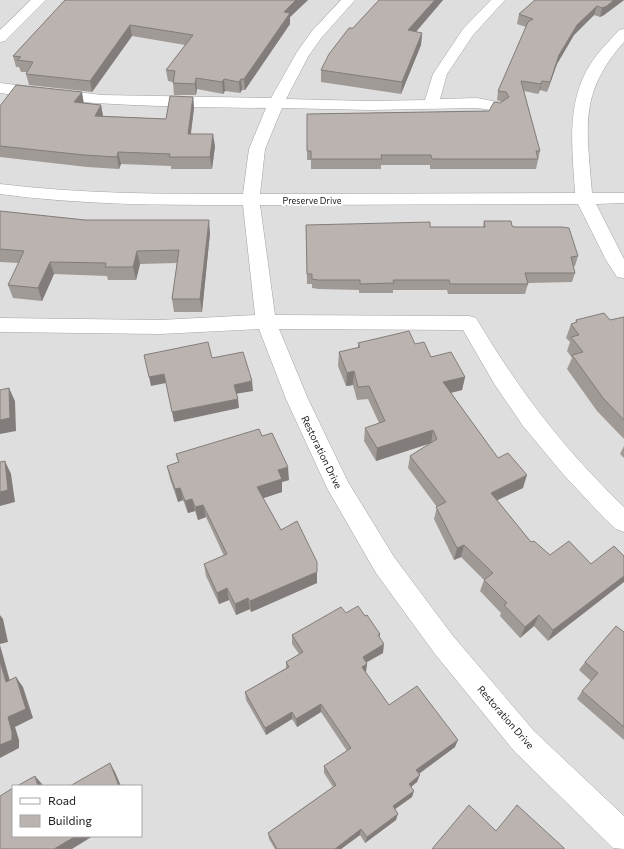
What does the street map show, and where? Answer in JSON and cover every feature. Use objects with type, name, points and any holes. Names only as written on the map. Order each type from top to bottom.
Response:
[{"type":"street","points":[[0,38],[40,0]]},
{"type":"street","name":"Restoration Drive","points":[[348,0],[317,34],[302,55],[276,102],[257,150],[251,201],[266,322],[297,399],[339,488],[385,565],[444,645],[524,741],[624,837]]},
{"type":"street","points":[[432,104],[440,74],[468,32],[498,0]]},
{"type":"street","points":[[624,33],[602,58],[590,79],[583,100],[579,126],[584,198],[615,260],[624,272]]},
{"type":"street","points":[[0,88],[36,94],[96,100],[196,104],[276,102],[350,106],[477,103],[498,106]]},
{"type":"street","name":"Preserve Drive","points":[[0,189],[55,196],[142,200],[251,201],[624,198]]},
{"type":"street","points":[[0,325],[160,327],[266,322],[469,323],[496,370],[541,433],[587,485],[624,522]]},
{"type":"shaded area","points":[[0,0],[624,0],[624,849],[0,849]]},
{"type":"building","points":[[65,0],[296,0],[284,12],[290,13],[244,79],[241,79],[239,82],[224,79],[222,82],[196,78],[195,84],[173,83],[175,71],[166,70],[193,35],[130,25],[90,81],[26,74],[33,62],[17,60],[21,57],[13,56]]},
{"type":"building","points":[[379,0],[435,0],[408,30],[422,33],[402,82],[321,70],[329,54],[349,28],[353,28]]},
{"type":"building","points":[[535,0],[614,0],[602,8],[597,6],[577,25],[559,55],[550,82],[542,81],[541,84],[521,81],[540,151],[536,151],[538,159],[432,159],[431,155],[381,155],[382,159],[311,159],[311,151],[307,151],[307,114],[489,111],[494,102],[500,103],[509,97],[506,92],[498,91],[528,22],[533,19],[519,14]]},
{"type":"building","points":[[16,85],[82,92],[74,102],[101,105],[95,116],[166,119],[170,96],[193,97],[188,134],[213,134],[210,157],[169,157],[170,154],[118,152],[117,157],[0,146],[0,106]]},
{"type":"building","points":[[0,211],[85,220],[209,220],[200,299],[172,299],[179,250],[137,251],[133,267],[105,267],[106,263],[50,262],[38,288],[8,285],[24,251],[0,249]]},
{"type":"building","points":[[484,221],[511,221],[512,226],[515,227],[569,228],[578,256],[571,257],[575,273],[525,273],[528,284],[450,284],[449,280],[393,280],[394,283],[360,284],[360,280],[312,279],[312,274],[307,274],[306,225],[430,222],[430,227],[485,227]]},
{"type":"building","points":[[604,313],[610,320],[624,317],[624,420],[603,398],[572,355],[583,352],[571,337],[579,335],[571,324],[577,322],[576,320]]},
{"type":"building","points":[[409,331],[415,344],[424,342],[431,357],[451,352],[465,377],[443,382],[498,458],[508,453],[527,475],[491,493],[531,542],[534,541],[550,555],[569,541],[591,564],[614,546],[624,556],[624,576],[553,630],[539,615],[525,627],[504,605],[507,603],[484,580],[493,573],[464,545],[457,548],[436,507],[446,502],[410,456],[437,439],[433,430],[377,448],[365,428],[385,421],[369,386],[358,387],[354,371],[347,373],[339,352],[360,347],[358,343]]},
{"type":"building","points":[[208,342],[212,358],[243,352],[252,381],[234,385],[238,399],[172,412],[164,374],[149,377],[144,355]]},
{"type":"building","points":[[9,388],[10,418],[0,420],[0,390]]},
{"type":"building","points":[[259,429],[262,436],[272,433],[288,467],[278,470],[282,479],[257,487],[281,530],[297,521],[317,562],[317,572],[250,601],[248,598],[235,604],[227,588],[217,593],[204,564],[227,554],[203,505],[195,507],[192,499],[185,501],[180,488],[175,489],[167,466],[179,462],[176,454]]},
{"type":"building","points":[[5,461],[8,490],[0,492],[0,462]]},
{"type":"building","points":[[358,606],[365,616],[367,615],[380,634],[378,635],[384,644],[363,657],[367,664],[362,667],[389,705],[417,686],[458,740],[416,770],[420,775],[409,784],[414,791],[393,806],[398,814],[367,837],[361,829],[335,849],[277,849],[268,833],[336,785],[324,766],[351,748],[321,704],[296,719],[292,712],[265,728],[245,692],[289,667],[286,662],[303,652],[292,635],[341,607],[346,613]]},
{"type":"building","points":[[616,626],[624,632],[624,727],[582,691],[598,673],[585,662]]},
{"type":"building","points":[[0,661],[6,682],[16,677],[26,709],[8,717],[12,732],[12,740],[0,745]]},
{"type":"building","points":[[110,763],[119,785],[72,785]]},
{"type":"building","points":[[35,776],[38,785],[19,785]]},
{"type":"building","points":[[12,789],[12,837],[74,837],[54,849],[0,849],[0,796]]},
{"type":"building","points":[[469,805],[496,831],[517,805],[564,849],[432,849]]}]
